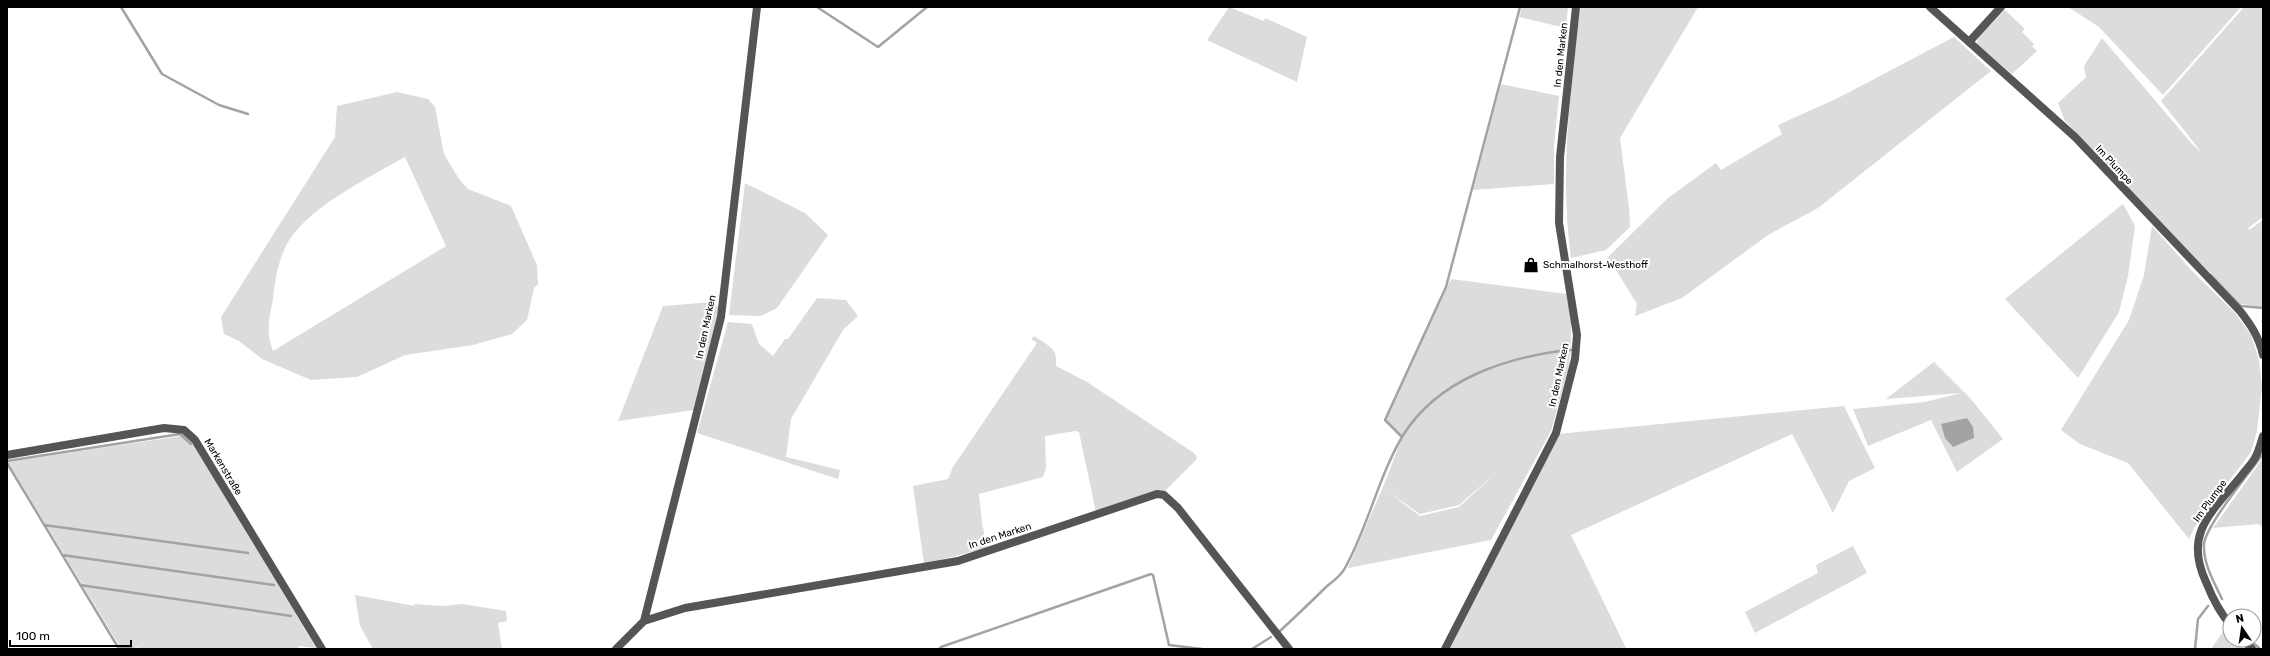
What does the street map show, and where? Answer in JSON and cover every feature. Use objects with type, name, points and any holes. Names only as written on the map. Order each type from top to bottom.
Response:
[{"type":"street","name":"In den Marken","points":[[644,621],[720,317],[757,7]]},
{"type":"street","name":"In den Marken","points":[[1445,649],[1556,433],[1575,359],[1577,335],[1560,223],[1560,157],[1576,7]]},
{"type":"street","name":"Im Plumpe","points":[[1930,7],[2075,137],[2240,311],[2252,327],[2260,342],[2263,354]]},
{"type":"street","points":[[1969,42],[2001,7]]},
{"type":"street","name":"Markenstraße","points":[[7,455],[164,428],[184,430],[194,440],[322,649]]},
{"type":"street","name":"Im Plumpe","points":[[2222,612],[2213,598],[2203,577],[2198,562],[2196,545],[2209,517],[2256,457],[2263,436]]},
{"type":"street","name":"In den Marken","points":[[616,649],[644,621],[685,608],[958,560],[1157,494],[1168,498],[1178,508],[1289,649]]},
{"type":"shaded area","points":[[1229,7],[1264,21],[1265,18],[1307,37],[1297,82],[1207,40]]},
{"type":"shaded area","points":[[1522,7],[1568,7],[1566,28],[1519,17]]},
{"type":"shaded area","points":[[1580,7],[1698,7],[1620,138],[1630,227],[1606,250],[1571,258],[1566,195],[1566,163],[1570,102]]},
{"type":"shaded area","points":[[2068,7],[2241,7],[2163,95],[2099,27]]},
{"type":"shaded area","points":[[2244,7],[2263,7],[2263,217],[2248,228],[2249,230],[2263,220],[2263,307],[2241,304],[2212,274],[2199,264],[2065,121],[2058,103],[2086,77],[2084,66],[2102,38],[2192,144],[2202,153],[2161,101]]},
{"type":"shaded area","points":[[2005,10],[2025,29],[2022,32],[2034,44],[2032,46],[2037,51],[2012,74],[1977,44],[1978,38]]},
{"type":"shaded area","points":[[1954,37],[1991,71],[1818,208],[1768,235],[1682,298],[1635,316],[1637,304],[1608,257],[1668,198],[1716,163],[1721,170],[1782,134],[1778,125],[1838,98]]},
{"type":"shaded area","points":[[1501,84],[1559,96],[1554,146],[1554,184],[1473,190]]},
{"type":"shaded area","points":[[397,92],[428,99],[435,107],[444,154],[459,179],[468,189],[511,206],[537,265],[538,284],[534,288],[527,320],[512,334],[473,345],[405,355],[357,377],[311,380],[262,359],[239,341],[224,334],[221,317],[335,137],[337,106]],"holes":[[[405,157],[446,246],[273,351],[269,337],[270,318],[277,272],[285,248],[306,220],[338,196],[356,185]]]},
{"type":"shaded area","points":[[745,183],[805,213],[828,235],[777,308],[761,316],[729,315]]},
{"type":"shaded area","points":[[2123,204],[2135,226],[2128,276],[2119,312],[2078,378],[2005,299]]},
{"type":"shaded area","points":[[2152,226],[2193,272],[2235,313],[2251,335],[2259,360],[2262,386],[2257,431],[2251,452],[2194,528],[2189,539],[2128,463],[2080,444],[2061,430],[2129,320],[2144,275]]},
{"type":"shaded area","points":[[1451,279],[1566,294],[1571,316],[1571,349],[1568,371],[1551,431],[1491,540],[1348,568],[1383,487],[1402,438],[1385,420]],"holes":[[[1497,472],[1459,507],[1420,516],[1384,489],[1420,514],[1459,505]]]},
{"type":"shaded area","points":[[817,298],[846,300],[858,316],[843,330],[791,419],[786,457],[840,470],[838,479],[697,433],[728,322],[752,324],[759,344],[773,356],[785,339],[788,339]]},
{"type":"shaded area","points":[[713,302],[719,308],[717,320],[694,410],[618,421],[663,306]]},
{"type":"shaded area","points":[[1034,336],[1054,351],[1056,366],[1087,382],[1194,453],[1197,457],[1196,460],[1163,493],[1096,512],[1079,432],[1075,431],[1045,436],[1046,468],[1043,477],[979,494],[982,523],[987,548],[924,564],[913,486],[948,479],[953,467],[1037,343],[1031,339]]},
{"type":"shaded area","points":[[1934,362],[1971,399],[2003,439],[1957,472],[1931,420],[1868,446],[1853,409],[1925,402],[1961,393],[1886,399]]},
{"type":"shaded area","points":[[1844,406],[1875,468],[1849,481],[1833,513],[1792,434],[1571,535],[1626,648],[1625,649],[1448,649],[1558,434]]},
{"type":"shaded area","points":[[1967,418],[1973,427],[1974,438],[1953,447],[1945,438],[1941,424]]},
{"type":"shaded area","points":[[181,436],[194,445],[316,648],[299,646],[298,649],[147,649],[119,645],[8,462]]},
{"type":"shaded area","points":[[2263,458],[2263,527],[2258,524],[2213,528]]},
{"type":"shaded area","points":[[1853,546],[1867,573],[1755,633],[1745,612],[1818,573],[1816,565]]},
{"type":"shaded area","points":[[355,595],[415,606],[414,604],[443,606],[462,604],[506,611],[507,621],[498,623],[502,649],[449,649],[448,647],[448,649],[373,649],[360,626]]},
{"type":"shaded area","points":[[2222,633],[2222,648],[2243,649],[2211,649]]},
{"type":"waterway","points":[[121,7],[162,74],[219,105],[248,114]]},
{"type":"waterway","points":[[817,7],[878,47],[927,7]]},
{"type":"waterway","points":[[1402,437],[1385,420],[1446,287],[1520,7]]},
{"type":"waterway","points":[[2211,275],[2241,306],[2263,308]]},
{"type":"waterway","points":[[1280,631],[1343,571],[1360,536],[1386,469],[1402,437],[1417,417],[1434,400],[1454,386],[1476,374],[1499,365],[1523,358],[1571,350]]},
{"type":"waterway","points":[[7,461],[180,434],[191,444]]},
{"type":"waterway","points":[[2222,599],[2207,566],[2204,544],[2212,524],[2263,454]]},
{"type":"waterway","points":[[7,463],[119,649]]},
{"type":"waterway","points":[[44,525],[248,553]]},
{"type":"waterway","points":[[62,555],[274,585]]},
{"type":"waterway","points":[[939,649],[941,647],[1151,574],[1153,575],[1169,645],[1202,649]]},
{"type":"waterway","points":[[80,585],[291,616]]},
{"type":"waterway","points":[[2195,649],[2198,619],[2208,606]]},
{"type":"waterway","points":[[1252,649],[1271,637]]},
{"type":"waterway","points":[[117,646],[135,649]]},
{"type":"place","name":"Schmalhorst-Westhoff","points":[[1531,265]]}]
